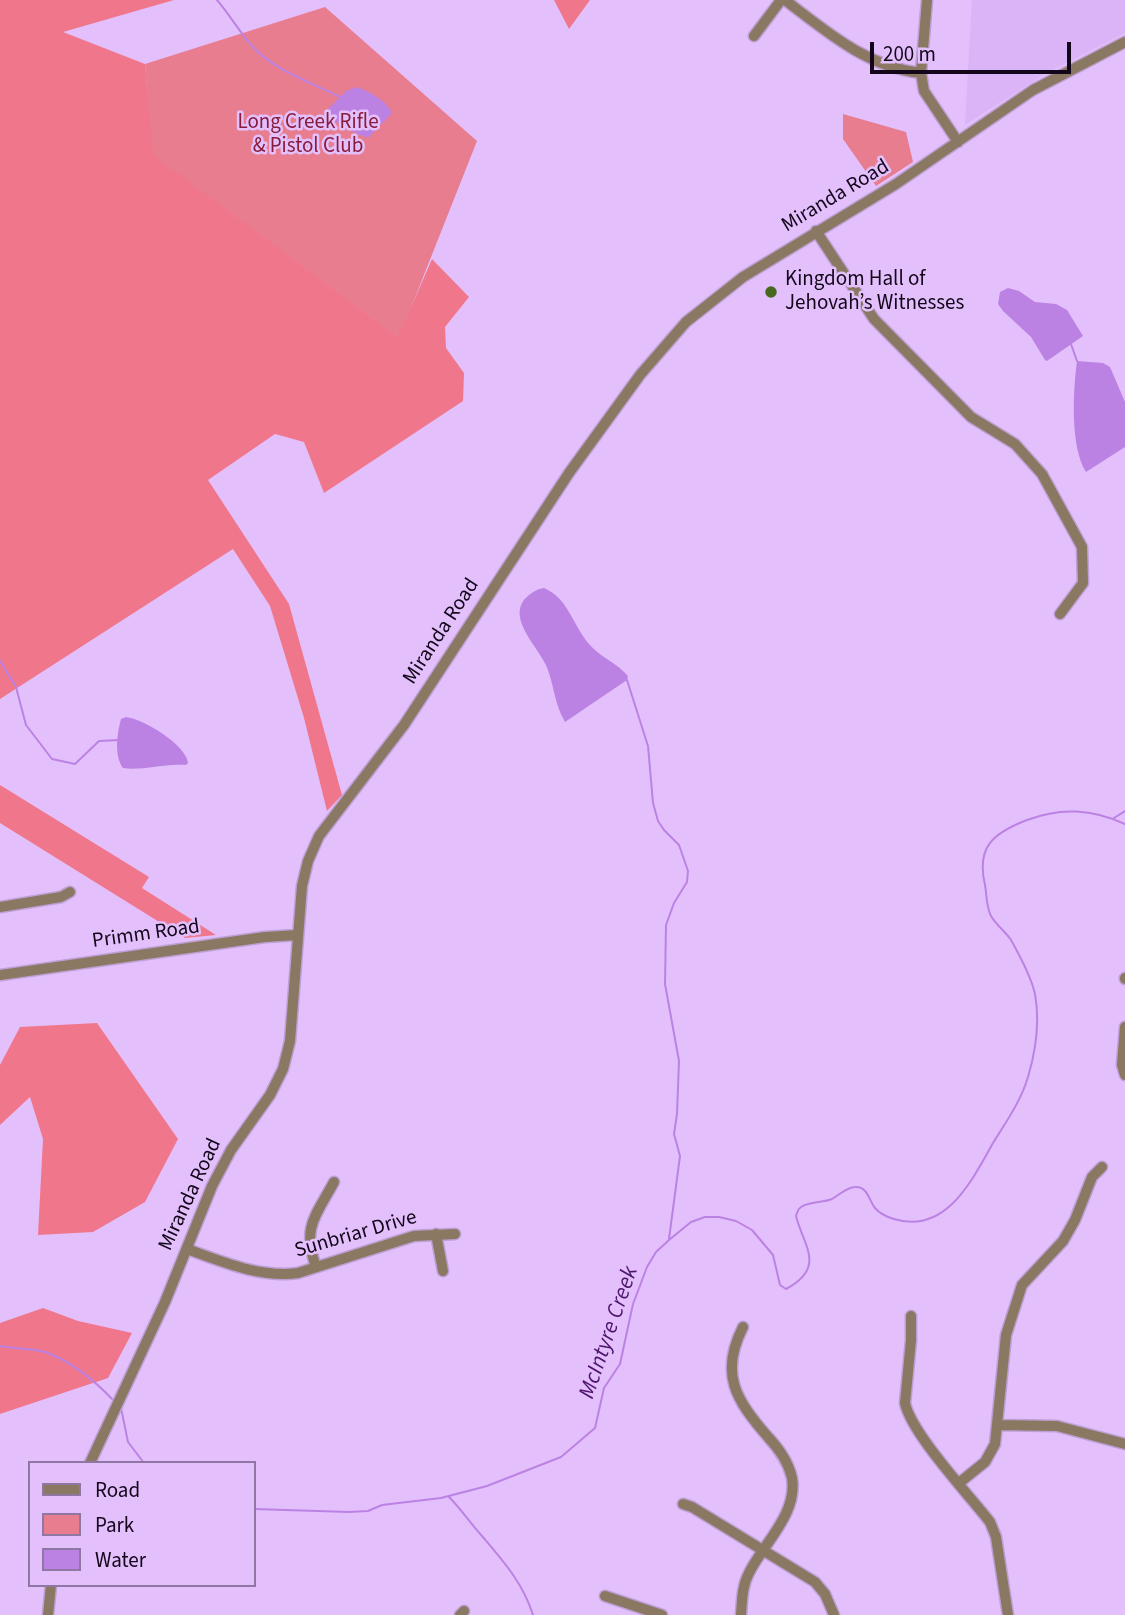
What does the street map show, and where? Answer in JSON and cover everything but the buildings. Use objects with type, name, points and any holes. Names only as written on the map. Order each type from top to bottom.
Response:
[{"type":"street","points":[[754,36],[783,0],[843,45],[867,58],[905,71],[921,73]]},
{"type":"street","points":[[927,0],[921,73],[924,90],[931,105],[958,142]]},
{"type":"street","name":"Miranda Road","points":[[91,1461],[224,1162],[270,1095],[283,1069],[290,1041],[304,873],[319,836],[404,725],[569,473],[626,394],[696,312],[743,277],[896,184],[1033,90],[1125,43]]},
{"type":"street","points":[[816,231],[874,319],[971,417],[1015,444],[1042,474],[1082,547],[1083,583],[1060,614]]},
{"type":"street","points":[[0,907],[61,897],[70,892]]},
{"type":"street","name":"Primm Road","points":[[0,975],[265,937],[297,935]]},
{"type":"street","points":[[1125,1027],[1122,1065],[1125,1075]]},
{"type":"street","points":[[959,1483],[985,1462],[995,1444],[1006,1335],[1022,1285],[1063,1241],[1075,1220],[1092,1177],[1102,1167]]},
{"type":"street","points":[[316,1268],[309,1240],[310,1226],[334,1182]]},
{"type":"street","points":[[436,1234],[443,1271]]},
{"type":"street","name":"Sunbriar Drive","points":[[187,1249],[260,1273],[279,1275],[316,1268],[403,1238],[455,1234]]},
{"type":"street","points":[[911,1316],[905,1404],[907,1413],[911,1422],[990,1522],[996,1537],[1008,1615]]},
{"type":"street","points":[[741,1615],[745,1583],[788,1509],[793,1486],[784,1457],[746,1410],[734,1389],[731,1365],[733,1350],[743,1327]]},
{"type":"street","points":[[998,1425],[1057,1426],[1125,1444]]},
{"type":"street","points":[[683,1504],[815,1582],[825,1594],[835,1615]]},
{"type":"street","points":[[48,1615],[51,1587]]},
{"type":"street","points":[[605,1596],[662,1615]]},
{"type":"shaded area","points":[[0,0],[174,0],[63,32],[145,64],[153,155],[398,337],[432,259],[469,297],[445,327],[446,348],[464,373],[463,401],[324,493],[304,442],[275,434],[208,480],[289,604],[342,795],[327,811],[304,718],[270,606],[233,549],[0,699]]},
{"type":"shaded area","points":[[554,0],[590,0],[569,29]]},
{"type":"shaded area","points":[[972,0],[1125,0],[1125,33],[1045,74],[965,125]]},
{"type":"shaded area","points":[[0,785],[149,877],[142,888],[216,935],[185,938],[0,823]]},
{"type":"shaded area","points":[[97,1023],[178,1139],[145,1202],[93,1232],[38,1235],[43,1139],[30,1097],[0,1125],[0,1065],[20,1027]]},
{"type":"shaded area","points":[[43,1308],[78,1321],[132,1333],[108,1378],[0,1414],[0,1323]]},
{"type":"green space","name":"Long Creek Rifle & Pistol Club","points":[[325,7],[477,141],[399,338],[152,155],[145,64]]},
{"type":"green space","points":[[843,114],[906,132],[913,162],[876,186],[843,139]]},
{"type":"water","points":[[357,87],[382,100],[392,113],[368,138],[336,122],[328,114],[328,109],[346,91]]},
{"type":"water","points":[[1008,288],[1019,291],[1035,302],[1056,304],[1067,310],[1083,336],[1045,360],[1031,337],[998,304],[1000,292]]},
{"type":"water","points":[[1077,361],[1103,363],[1110,367],[1125,402],[1125,447],[1086,472],[1075,434],[1074,387]]},
{"type":"water","points":[[544,588],[565,605],[589,644],[628,676],[627,680],[565,722],[546,665],[524,630],[521,620],[522,603],[529,595]]},
{"type":"water","points":[[126,717],[143,722],[163,734],[180,748],[188,763],[138,769],[123,768],[117,751],[121,719]]},
{"type":"waterway","points":[[217,0],[249,42],[273,64],[340,97]]},
{"type":"waterway","points":[[1071,344],[1077,361]]},
{"type":"waterway","points":[[0,661],[16,687],[26,725],[52,759],[75,764],[99,741],[119,740]]},
{"type":"waterway","points":[[627,680],[648,746],[653,803],[658,821],[679,845],[688,871],[687,882],[674,903],[666,925],[665,984],[679,1061],[674,1134],[680,1156],[669,1239]]},
{"type":"waterway","points":[[1114,818],[1125,811]]},
{"type":"waterway","name":"McIntyre Creek","points":[[256,1509],[368,1511],[382,1505],[441,1498],[487,1486],[561,1457],[595,1428],[604,1388],[620,1364],[633,1304],[647,1267],[656,1252],[691,1222],[705,1217],[719,1217],[736,1221],[752,1230],[773,1255],[780,1285],[786,1289],[798,1281],[809,1264],[807,1246],[796,1216],[804,1205],[832,1199],[852,1187],[859,1187],[865,1191],[879,1212],[894,1219],[912,1222],[943,1212],[966,1188],[1017,1103],[1028,1077],[1036,1036],[1037,1015],[1031,980],[1011,940],[993,919],[988,908],[983,872],[985,851],[996,836],[1005,830],[1052,813],[1088,813],[1125,824]]},
{"type":"waterway","name":"McIntyre Creek","points":[[0,1346],[40,1351],[55,1356],[82,1373],[114,1401]]},
{"type":"waterway","name":"McIntyre Creek","points":[[121,1408],[128,1442],[142,1461]]},
{"type":"waterway","points":[[449,1497],[512,1573],[533,1615]]},
{"type":"place","name":"Kingdom Hall of Jehovah’s Witnesses","points":[[771,292]]}]
